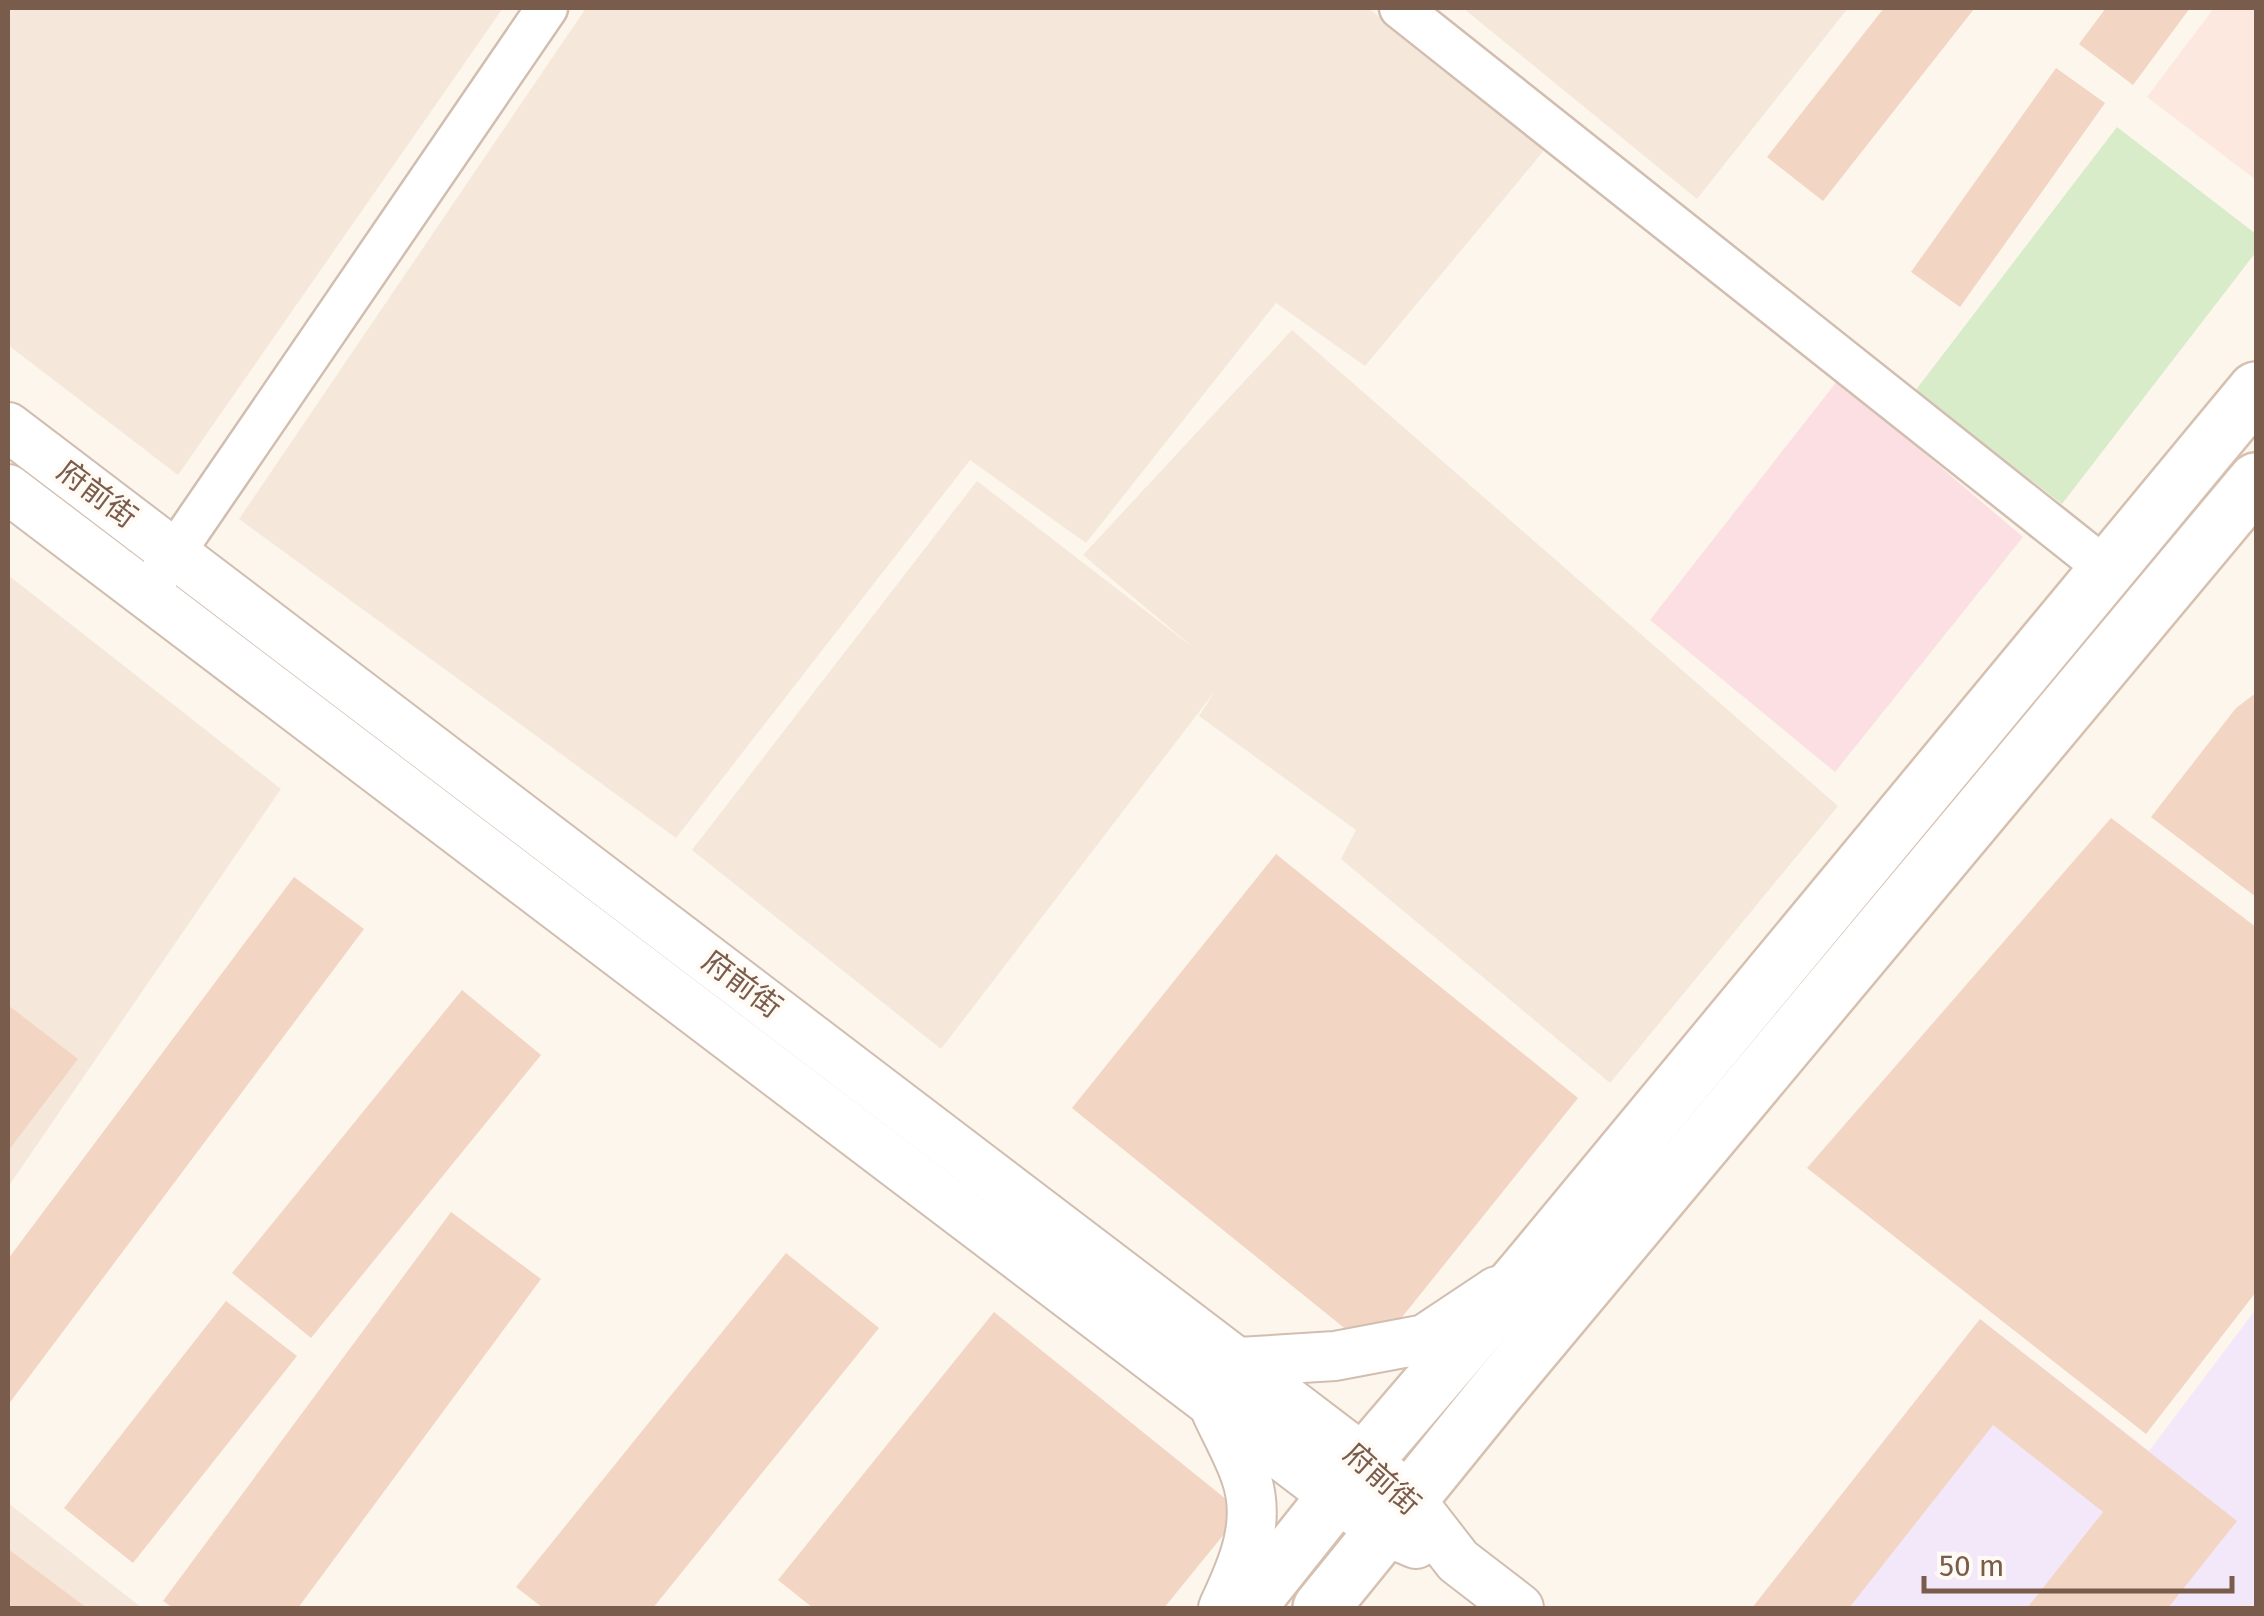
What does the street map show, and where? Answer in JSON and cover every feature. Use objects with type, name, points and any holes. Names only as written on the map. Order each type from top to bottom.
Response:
[{"type":"main road","points":[[1246,1608],[2256,393]]},
{"type":"main road","points":[[1321,1608],[2255,486],[2205,452]]},
{"type":"street","points":[[146,593],[547,8]]},
{"type":"street","points":[[1400,8],[2108,571]]},
{"type":"street","name":"府前街","points":[[8,426],[1239,1362],[1350,1479]]},
{"type":"street","name":"府前街","points":[[8,489],[1213,1403],[1350,1479],[1518,1608]]},
{"type":"street","points":[[1239,1362],[1334,1356],[1426,1338],[1525,1273]]},
{"type":"street","points":[[1213,1403],[1248,1480],[1251,1527],[1245,1563],[1223,1608]]},
{"type":"shaded area","points":[[8,8],[503,8],[178,475],[8,345]]},
{"type":"shaded area","points":[[586,8],[1368,8],[1546,148],[1365,366],[1276,303],[1086,543],[970,460],[676,838],[239,519]]},
{"type":"shaded area","points":[[1463,8],[1848,8],[1697,199]]},
{"type":"shaded area","points":[[2214,8],[2256,8],[2256,180],[2147,97]]},
{"type":"shaded area","points":[[1292,330],[1838,806],[1610,1083],[1341,859],[1356,830],[1199,716],[1215,691],[941,1049],[692,850],[977,481],[1195,649],[1083,555]]},
{"type":"shaded area","points":[[1838,380],[2023,537],[1835,772],[1650,620]]},
{"type":"shaded area","points":[[8,575],[281,789],[8,1187]]},
{"type":"shaded area","points":[[2256,1309],[2256,1608],[1752,1608],[1980,1319],[2149,1451]]},
{"type":"shaded area","points":[[8,1503],[142,1608],[8,1608]]},
{"type":"green space","points":[[2117,127],[2256,234],[2256,252],[2062,504],[1915,391]]},
{"type":"building","points":[[1884,8],[1974,9],[1823,201],[1767,157]]},
{"type":"building","points":[[2106,8],[2190,8],[2133,85],[2079,44]]},
{"type":"building","points":[[2056,68],[2105,103],[1960,307],[1911,272]]},
{"type":"building","points":[[2256,693],[2256,897],[2151,817],[2236,708]]},
{"type":"building","points":[[2111,818],[2256,927],[2256,1292],[2146,1434],[1807,1168]]},
{"type":"building","points":[[1276,854],[1578,1098],[1374,1352],[1072,1108]]},
{"type":"building","points":[[294,877],[364,929],[8,1405],[8,1259]]},
{"type":"building","points":[[462,990],[541,1055],[311,1338],[232,1273]]},
{"type":"building","points":[[8,1005],[78,1059],[8,1151]]},
{"type":"building","points":[[451,1212],[541,1279],[298,1608],[173,1608],[163,1601]]},
{"type":"building","points":[[786,1253],[879,1328],[653,1608],[543,1608],[516,1587]]},
{"type":"building","points":[[226,1301],[297,1356],[133,1563],[64,1508]]},
{"type":"building","points":[[994,1312],[1242,1512],[1164,1608],[813,1608],[778,1580]]},
{"type":"building","points":[[1980,1319],[2237,1521],[2168,1608],[2027,1608],[2103,1512],[1993,1425],[1849,1608],[1752,1608]]},
{"type":"building","points":[[8,1549],[87,1608],[8,1608]]}]
